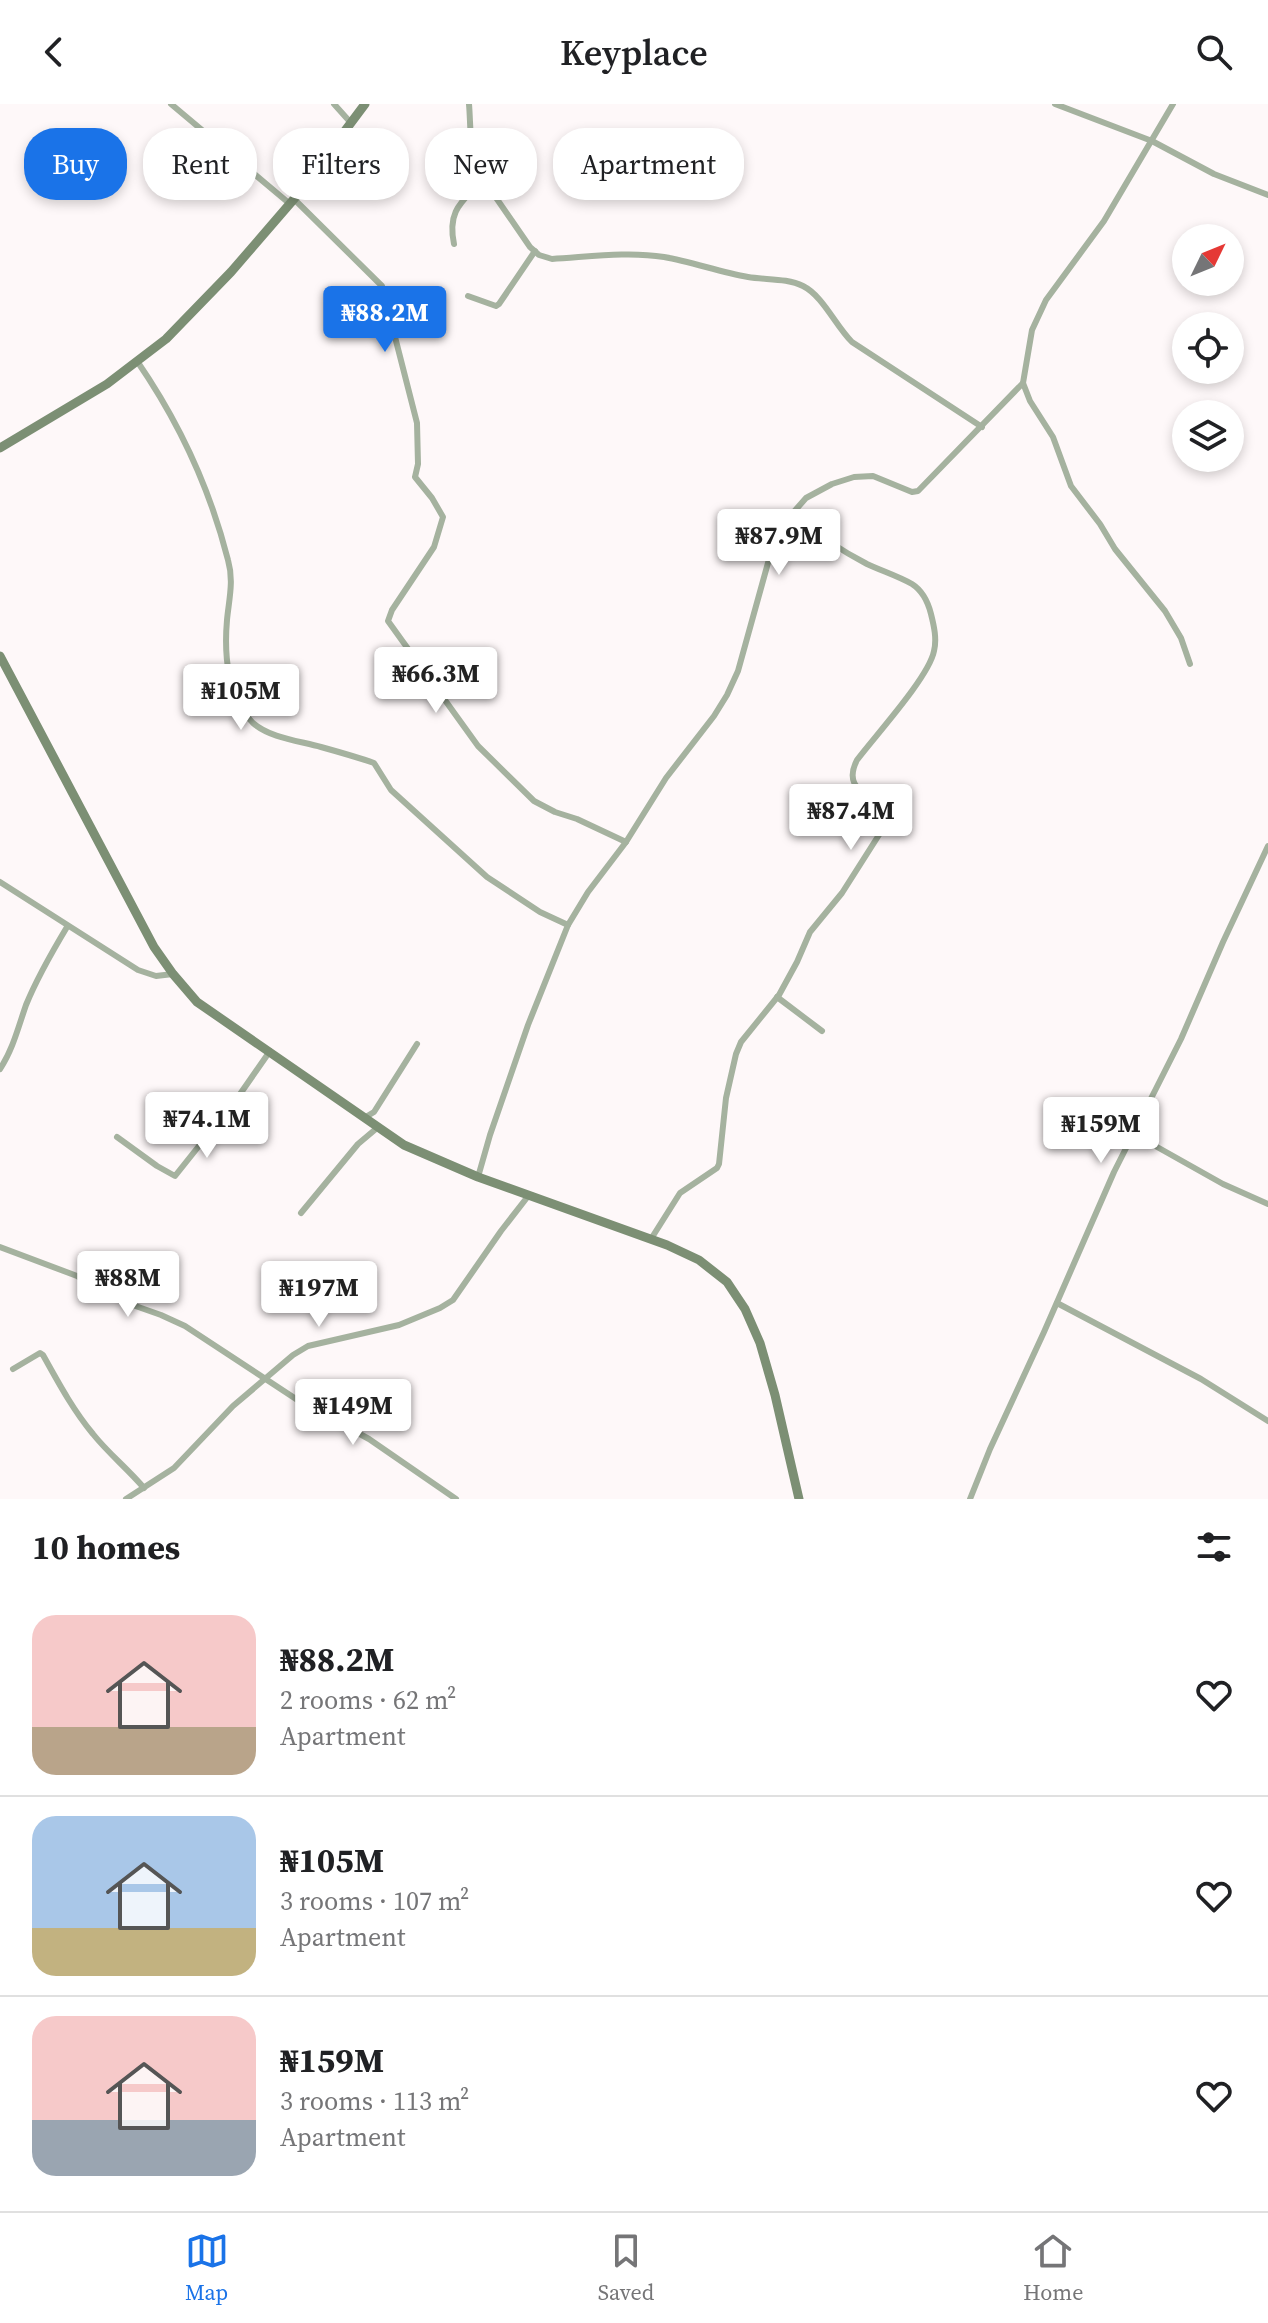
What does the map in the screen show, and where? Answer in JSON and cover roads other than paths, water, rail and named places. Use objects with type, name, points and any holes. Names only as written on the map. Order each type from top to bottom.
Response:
[{"type":"main road","points":[[0,448],[107,384],[166,339],[231,272],[292,202],[365,104]]},
{"type":"main road","points":[[0,656],[154,947],[197,1002],[404,1145],[478,1177],[651,1239],[699,1260],[727,1282],[745,1309],[760,1343],[799,1499]]},
{"type":"street","points":[[171,104],[292,202],[382,286],[417,423],[418,464],[415,477],[443,517],[434,547],[392,610],[388,621],[478,746],[534,801],[626,842]]},
{"type":"street","points":[[334,104],[351,123]]},
{"type":"street","points":[[469,104],[471,128]]},
{"type":"street","points":[[1055,104],[1152,141],[1214,174],[1268,195]]},
{"type":"street","points":[[1173,104],[1104,221],[1046,300],[1032,330],[1023,383],[1030,401],[1053,437],[1071,486],[1115,549],[1165,611],[1181,638],[1190,664]]},
{"type":"street","points":[[454,244],[451,230],[454,213],[465,200]]},
{"type":"street","points":[[498,200],[535,251],[552,259],[662,257],[751,278],[803,286],[816,295],[838,328],[852,342],[982,427]]},
{"type":"street","points":[[468,296],[496,306],[499,304],[535,251]]},
{"type":"street","points":[[137,361],[157,390],[196,465],[229,561],[232,580],[226,659],[236,699],[243,711],[255,725],[271,734],[374,763],[391,790],[487,877],[540,912],[568,925]]},
{"type":"street","points":[[478,1177],[528,1025],[568,925],[666,778],[727,695],[738,671],[771,552],[784,523],[806,498],[832,484],[854,477],[873,476],[912,492],[918,491],[1023,383]]},
{"type":"street","points":[[651,1239],[680,1193],[710,1174],[719,1164],[726,1098],[736,1054],[752,1027],[777,997],[815,925],[842,893],[884,827],[882,810],[857,790],[852,768],[927,668],[934,654],[936,640],[930,611],[919,590],[850,555],[791,514]]},
{"type":"street","points":[[970,1499],[1114,1172],[1181,1039],[1268,846]]},
{"type":"street","points":[[0,882],[138,970],[156,976],[173,974]]},
{"type":"street","points":[[0,1069],[13,1046],[48,958],[67,927]]},
{"type":"street","points":[[777,997],[822,1031]]},
{"type":"street","points":[[364,1118],[374,1112],[417,1044]]},
{"type":"street","points":[[117,1137],[175,1176],[270,1051]]},
{"type":"street","points":[[301,1213],[358,1144],[377,1128]]},
{"type":"street","points":[[1134,1134],[1223,1184],[1268,1204]]},
{"type":"street","points":[[126,1499],[174,1468],[233,1406],[293,1355],[308,1346],[399,1325],[440,1308],[458,1294],[529,1195]]},
{"type":"street","points":[[0,1247],[77,1276],[110,1297],[185,1326],[319,1413],[369,1439],[456,1499]]},
{"type":"street","points":[[1057,1303],[1201,1379],[1268,1421]]},
{"type":"street","points":[[13,1369],[34,1355],[43,1355],[94,1436],[144,1488]]}]
